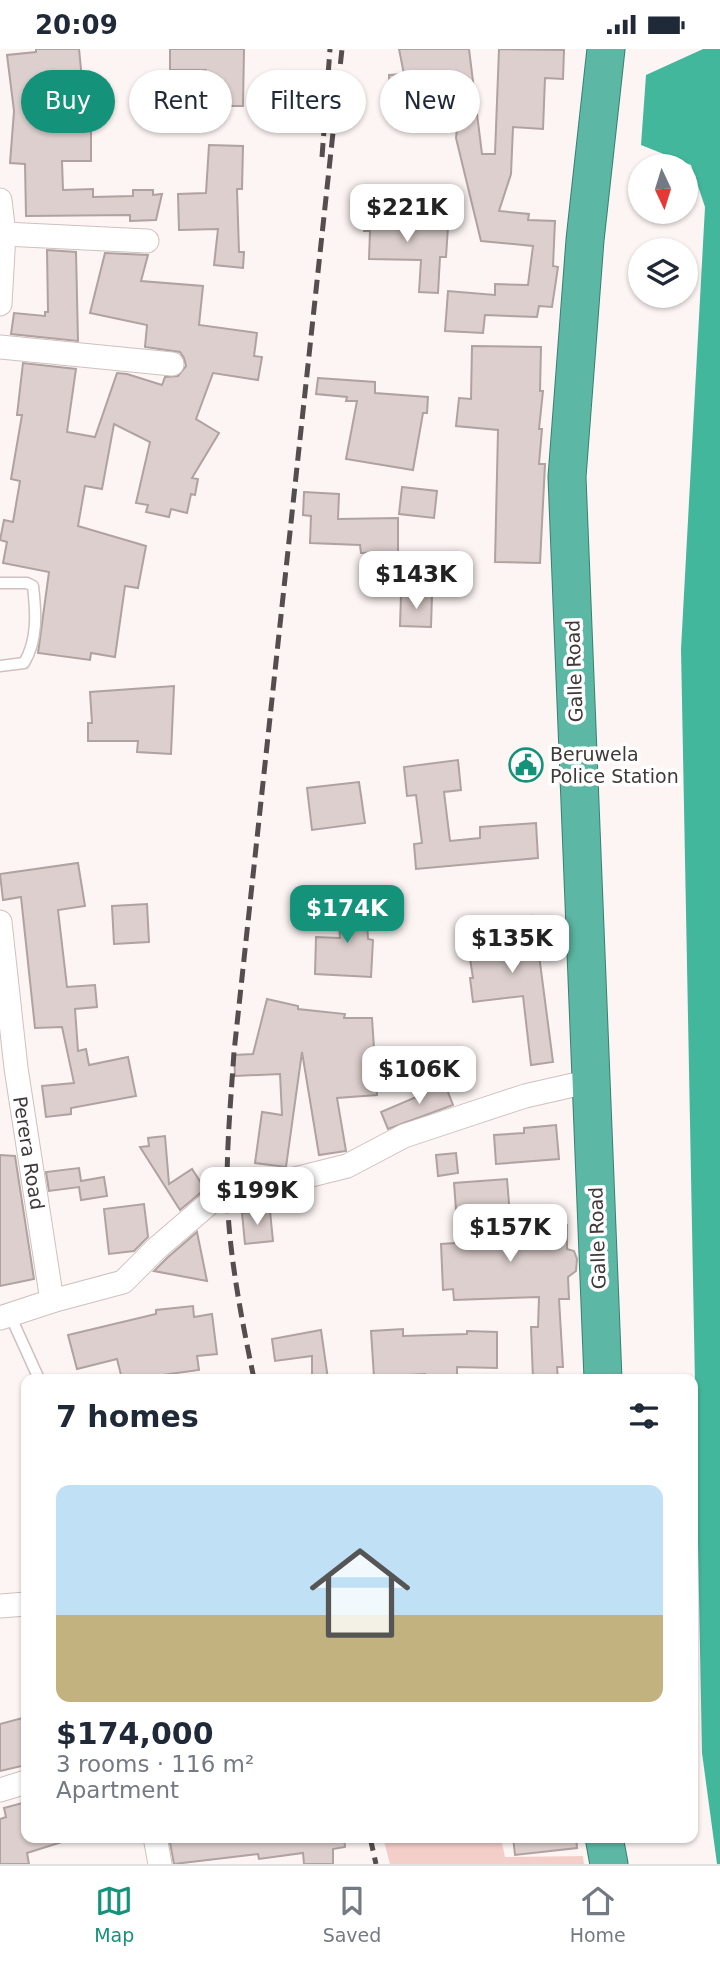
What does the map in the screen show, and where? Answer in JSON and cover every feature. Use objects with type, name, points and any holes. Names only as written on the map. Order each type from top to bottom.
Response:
[{"type":"highway","name":"Galle Road","points":[[603,1374],[567,477],[585,240],[606,49]]},
{"type":"highway","points":[[605,1843],[608,1864]]},
{"type":"street","points":[[0,200],[4,233],[0,304]]},
{"type":"street","points":[[4,233],[147,241]]},
{"type":"street","points":[[0,347],[172,364]]},
{"type":"street","name":"Perera Road","points":[[0,922],[8,1067],[52,1301]]},
{"type":"street","points":[[5,1316],[123,1282],[157,1248],[227,1188],[271,1185],[347,1166],[404,1136],[525,1096],[591,1081]]},
{"type":"street","points":[[0,1606],[21,1604]]},
{"type":"street","points":[[0,1790],[21,1784]]},
{"type":"street","points":[[156,1843],[160,1864]]},
{"type":"lane","points":[[0,583],[27,583],[33,586],[36,617],[29,654],[24,663],[0,666]]},
{"type":"lane","points":[[5,1316],[36,1374]]},
{"type":"shaded area","points":[[703,49],[720,49],[720,1864],[717,1864],[702,1753],[698,1374],[695,1374],[681,649],[705,207],[698,186],[698,154],[664,154],[641,145],[646,75]]},
{"type":"shaded area","points":[[384,1843],[502,1843],[505,1857],[583,1856],[584,1864],[390,1864]]},
{"type":"building","points":[[36,49],[79,49],[81,70],[21,70],[21,133],[91,133],[91,161],[62,161],[63,190],[93,189],[93,197],[133,196],[133,190],[153,190],[153,195],[162,194],[156,220],[130,221],[130,215],[26,216],[25,164],[10,163],[14,111],[7,55],[36,52]]},
{"type":"building","points":[[170,49],[244,49],[243,106],[232,106],[232,70],[170,70]]},
{"type":"building","points":[[399,49],[469,49],[472,70],[403,70]]},
{"type":"building","points":[[499,49],[564,50],[563,79],[545,78],[543,129],[513,127],[511,174],[499,211],[529,214],[528,220],[555,221],[553,266],[558,267],[552,307],[539,306],[537,317],[485,315],[483,333],[445,331],[448,291],[495,295],[495,284],[528,285],[533,246],[481,241],[456,133],[479,133],[482,154],[495,154]]},
{"type":"building","points":[[209,145],[243,146],[242,189],[237,189],[239,252],[244,252],[243,268],[214,265],[218,229],[179,230],[178,194],[206,193]]},
{"type":"building","points":[[366,208],[407,212],[406,224],[448,227],[446,257],[440,257],[438,293],[419,292],[421,260],[369,259],[370,231],[364,231]]},
{"type":"building","points":[[47,250],[76,252],[78,341],[11,334],[14,313],[45,316],[45,312],[48,312]]},
{"type":"building","points":[[105,253],[148,255],[141,281],[203,286],[199,325],[257,333],[254,356],[262,357],[258,380],[213,373],[196,419],[219,433],[192,478],[198,479],[187,513],[171,509],[169,517],[146,512],[148,505],[136,503],[150,442],[114,424],[102,489],[85,486],[78,526],[146,546],[138,588],[125,586],[115,657],[91,653],[90,660],[38,653],[49,572],[3,563],[7,542],[0,540],[4,520],[13,522],[20,481],[11,479],[22,415],[17,415],[23,363],[76,369],[67,432],[95,437],[117,373],[162,385],[165,377],[178,376],[186,366],[180,352],[145,347],[147,325],[90,313]]},
{"type":"building","points":[[472,346],[541,347],[540,391],[543,391],[539,464],[545,464],[540,563],[495,562],[498,430],[456,426],[459,398],[471,399]]},
{"type":"building","points":[[318,378],[375,382],[375,393],[428,397],[427,413],[423,413],[413,470],[346,459],[357,401],[346,401],[347,397],[316,394]]},
{"type":"building","points":[[402,487],[437,491],[434,518],[399,514]]},
{"type":"building","points":[[304,492],[339,494],[338,519],[398,518],[398,552],[361,553],[360,545],[310,543],[311,516],[303,515]]},
{"type":"building","points":[[401,595],[432,596],[431,627],[400,626]]},
{"type":"building","points":[[174,686],[171,754],[137,752],[138,741],[88,741],[88,723],[92,723],[90,692]]},
{"type":"building","points":[[458,760],[461,790],[444,792],[450,841],[480,838],[480,827],[536,823],[538,858],[416,869],[414,844],[422,843],[416,795],[407,796],[404,767]]},
{"type":"building","points":[[359,782],[365,823],[312,830],[307,788]]},
{"type":"building","points":[[78,863],[85,906],[58,910],[67,987],[95,985],[97,1007],[75,1009],[78,1051],[86,1049],[89,1065],[128,1057],[136,1096],[71,1108],[71,1114],[46,1117],[42,1086],[74,1083],[62,1027],[35,1028],[21,897],[3,900],[0,874]]},
{"type":"building","points":[[366,903],[368,939],[373,940],[371,977],[315,974],[316,937],[340,938],[338,904]]},
{"type":"building","points":[[147,904],[149,942],[114,944],[112,906]]},
{"type":"building","points":[[532,916],[553,1062],[531,1065],[523,996],[473,1002],[470,978],[473,978],[465,926]]},
{"type":"building","points":[[267,999],[298,1006],[298,1009],[345,1014],[344,1018],[372,1018],[377,1095],[337,1098],[346,1151],[319,1155],[302,1052],[286,1167],[255,1163],[262,1112],[282,1115],[280,1074],[235,1076],[234,1055],[253,1054]]},
{"type":"building","points":[[444,1082],[453,1105],[388,1129],[381,1112],[421,1095],[419,1091]]},
{"type":"building","points":[[556,1125],[559,1159],[496,1164],[494,1135],[524,1133],[524,1128]]},
{"type":"building","points":[[165,1136],[169,1184],[192,1169],[205,1189],[180,1210],[140,1147],[149,1146],[148,1138]]},
{"type":"building","points":[[456,1153],[458,1173],[438,1176],[436,1155]]},
{"type":"building","points":[[0,1155],[15,1156],[34,1279],[0,1286]]},
{"type":"building","points":[[79,1168],[81,1181],[104,1177],[107,1196],[81,1200],[79,1187],[49,1191],[46,1172]]},
{"type":"building","points":[[507,1179],[511,1228],[567,1225],[567,1249],[574,1251],[577,1259],[576,1271],[568,1277],[569,1299],[559,1299],[563,1367],[557,1367],[558,1374],[533,1374],[531,1327],[538,1327],[539,1297],[454,1300],[453,1289],[443,1290],[441,1244],[455,1243],[455,1237],[458,1237],[454,1183]]},
{"type":"building","points":[[144,1204],[148,1237],[134,1251],[109,1254],[104,1209]]},
{"type":"building","points":[[270,1211],[273,1241],[245,1244],[242,1213]]},
{"type":"building","points":[[197,1232],[207,1281],[154,1271],[167,1258]]},
{"type":"building","points":[[193,1306],[194,1317],[212,1314],[217,1354],[197,1356],[199,1370],[169,1374],[121,1374],[117,1359],[77,1369],[68,1335],[156,1314],[156,1310]]},
{"type":"building","points":[[403,1329],[403,1336],[467,1334],[467,1331],[497,1332],[497,1368],[457,1367],[457,1374],[374,1374],[371,1331]]},
{"type":"building","points":[[321,1330],[327,1374],[312,1374],[312,1356],[275,1361],[272,1339]]},
{"type":"building","points":[[21,1718],[21,1766],[0,1771],[0,1724]]},
{"type":"building","points":[[21,1803],[21,1843],[59,1843],[27,1853],[29,1864],[0,1864],[0,1819],[6,1817],[4,1808]]},
{"type":"building","points":[[170,1843],[345,1843],[345,1847],[333,1849],[333,1864],[304,1864],[303,1853],[259,1859],[258,1854],[174,1864]]},
{"type":"building","points":[[514,1843],[577,1843],[577,1848],[515,1855]]},
{"type":"railway","points":[[322,157],[330,49]]},
{"type":"railway","points":[[253,1374],[230,1235],[227,1187],[230,1103],[342,49]]},
{"type":"railway","points":[[371,1843],[376,1864]]},
{"type":"place","name":"Beruwela Police Station","points":[[526,765]]}]
